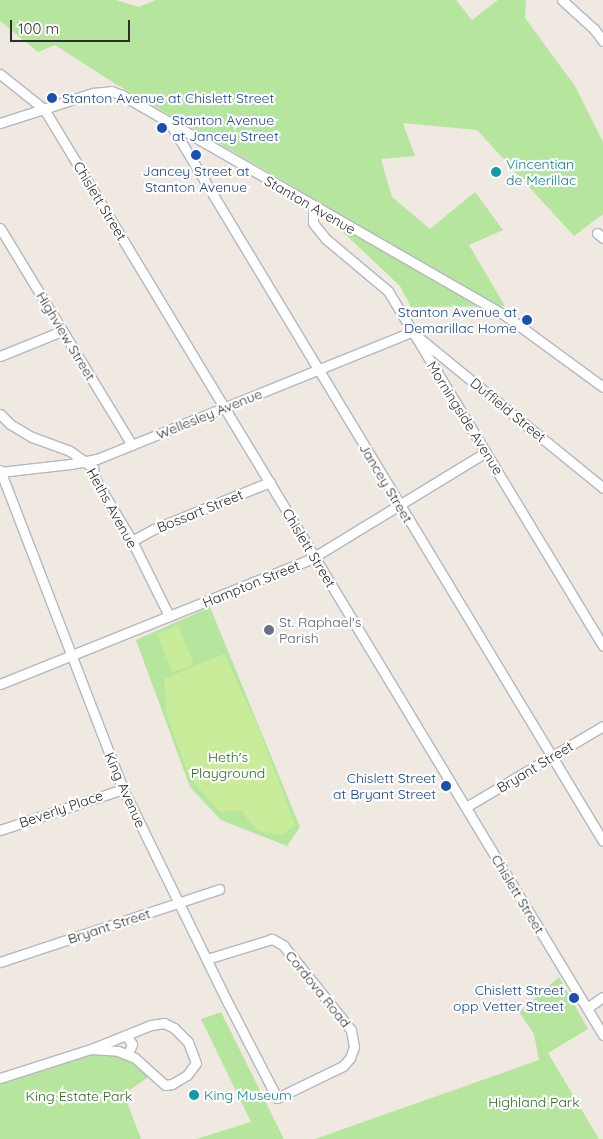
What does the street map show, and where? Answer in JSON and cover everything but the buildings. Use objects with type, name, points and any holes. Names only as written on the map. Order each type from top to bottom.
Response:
[{"type":"street","points":[[562,0],[594,29],[603,41]]},
{"type":"street","name":"Chislett Street","points":[[0,74],[44,109],[603,1035]]},
{"type":"street","name":"Stanton Avenue","points":[[0,123],[93,93],[111,91],[172,124],[506,316],[603,387]]},
{"type":"street","name":"Jancey Street","points":[[172,124],[399,505],[603,841]]},
{"type":"street","name":"Morningside Avenue","points":[[313,206],[313,223],[326,240],[388,290],[603,646]]},
{"type":"street","name":"Highview Street","points":[[0,228],[4,242],[62,331],[132,445]]},
{"type":"street","points":[[0,356],[62,331]]},
{"type":"street","name":"Wellesley Avenue","points":[[0,471],[85,462],[226,408],[412,332]]},
{"type":"street","name":"Duffield Street","points":[[412,332],[603,488]]},
{"type":"street","name":"Heths Avenue","points":[[0,414],[10,424],[32,437],[70,451],[93,468],[95,479],[132,541],[169,616]]},
{"type":"street","name":"Hampton Street","points":[[0,684],[314,556],[486,452]]},
{"type":"street","name":"King Avenue","points":[[0,471],[123,789],[277,1098]]},
{"type":"street","name":"Bossart Street","points":[[132,541],[154,529],[270,482]]},
{"type":"street","name":"Bryant Street","points":[[466,807],[603,726]]},
{"type":"street","name":"Beverly Place","points":[[0,830],[123,789]]},
{"type":"street","name":"Bryant Street","points":[[0,962],[218,889]]},
{"type":"street","name":"Cordova Road","points":[[207,959],[272,939],[283,945],[351,1030],[354,1047],[350,1058],[343,1066],[277,1098]]},
{"type":"street","points":[[587,1008],[603,997]]},
{"type":"street","points":[[0,1078],[91,1049],[151,1025],[167,1024],[188,1042],[196,1063],[187,1075],[172,1084],[165,1085],[159,1082],[141,1061],[128,1054],[91,1049]]},
{"type":"street","points":[[126,1035],[132,1044],[128,1054]]},
{"type":"green space","points":[[0,0],[116,0],[139,7],[156,0],[456,0],[472,20],[498,0],[526,0],[525,18],[575,86],[603,142],[603,214],[574,236],[477,130],[403,123],[415,156],[381,159],[392,197],[430,229],[475,192],[503,230],[469,245],[505,306],[411,307],[400,286],[296,188],[114,83],[55,45],[38,52],[0,21]]},
{"type":"green space","name":"Heth's Playground","points":[[210,607],[300,827],[287,846],[221,820],[190,787],[136,640]]},
{"type":"green space","points":[[178,625],[194,664],[172,673],[157,634]]},
{"type":"green space","name":"Heth's Playground","points":[[224,654],[257,724],[295,825],[282,835],[260,831],[249,822],[243,810],[221,812],[208,799],[188,774],[167,716],[164,679]]},
{"type":"green space","name":"Highland Park","points":[[559,977],[588,1029],[548,1053],[599,1139],[315,1139],[539,1060],[534,1034],[519,1012]]},
{"type":"green space","points":[[221,1012],[284,1139],[196,1139],[251,1122],[201,1019]]},
{"type":"green space","name":"King Estate Park","points":[[118,1051],[154,1073],[124,1094],[141,1139],[0,1139],[0,1078],[71,1054]]},
{"type":"place","name":"Stanton Avenue at Chislett Street","points":[[52,98]]},
{"type":"place","name":"Stanton Avenue at Jancey Street","points":[[162,128]]},
{"type":"place","name":"Jancey Street at Stanton Avenue","points":[[196,155]]},
{"type":"place","name":"Vincentian de Merillac","points":[[496,172]]},
{"type":"place","name":"Stanton Avenue at Demarillac Home","points":[[527,320]]},
{"type":"place","name":"St. Raphael's Parish","points":[[269,630]]},
{"type":"place","name":"Chislett Street at Bryant Street","points":[[446,786]]},
{"type":"place","name":"Chislett Street opp Vetter Street","points":[[574,998]]},
{"type":"place","name":"King Museum","points":[[194,1095]]}]
